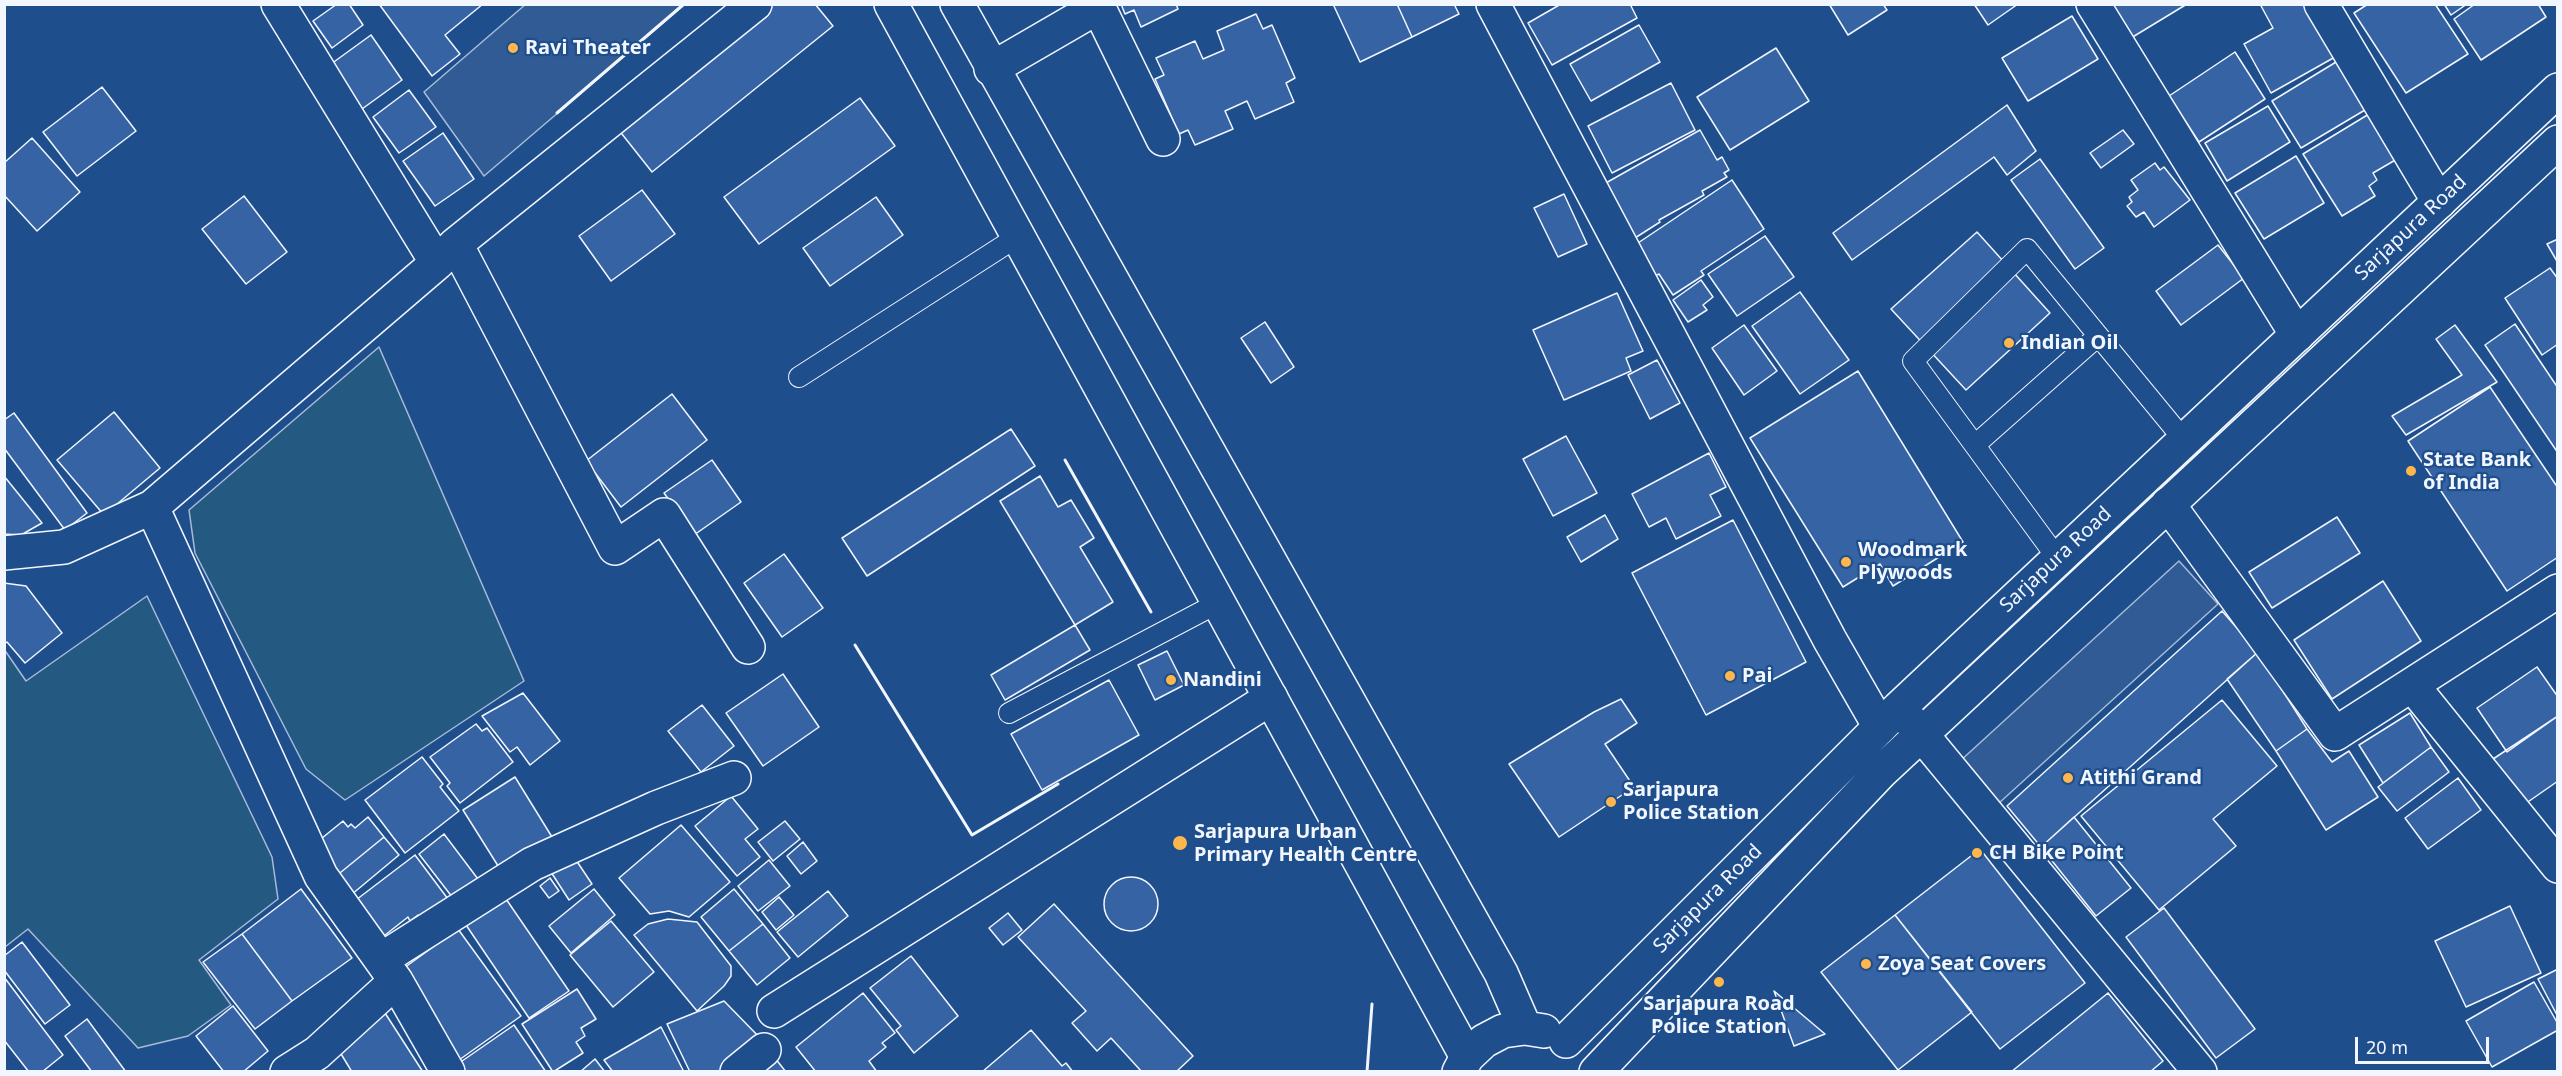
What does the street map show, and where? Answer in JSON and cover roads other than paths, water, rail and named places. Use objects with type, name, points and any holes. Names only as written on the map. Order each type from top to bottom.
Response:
[{"type":"street","points":[[278,4],[447,254],[615,548],[664,515],[748,647]]},
{"type":"street","points":[[4,554],[64,547],[152,507],[447,254],[755,4]]},
{"type":"street","points":[[891,4],[1271,698],[1463,1064],[1484,1041],[1503,1031],[1525,1028],[1546,1032],[1566,1041],[1581,1057],[1589,1071]]},
{"type":"street","points":[[957,4],[991,69],[1501,973],[1525,1028]]},
{"type":"street","points":[[1493,4],[1830,640],[1889,717],[1921,735],[2200,1071]]},
{"type":"street","points":[[2092,4],[2297,335]]},
{"type":"street","points":[[2321,4],[2439,202]]},
{"type":"street","points":[[991,69],[1097,6],[1163,139]]},
{"type":"street","name":"Sarjapura Road","points":[[1566,1041],[1889,717],[2558,90]]},
{"type":"street","name":"Sarjapura Road","points":[[1596,1071],[1881,772],[2558,142]]},
{"type":"street","points":[[2490,154],[2515,181]]},
{"type":"street","points":[[2210,417],[2235,442]]},
{"type":"street","points":[[2168,504],[2335,734],[2558,591]]},
{"type":"street","points":[[152,507],[321,876],[389,970],[448,1071]]},
{"type":"street","points":[[2412,685],[2558,866]]},
{"type":"street","points":[[774,1011],[1271,698]]},
{"type":"street","points":[[287,1071],[317,1053],[389,970],[532,864],[656,808],[734,778]]},
{"type":"street","points":[[737,1071],[764,1050]]},
{"type":"lane","points":[[799,377],[1017,237]]},
{"type":"lane","points":[[2058,559],[1913,361],[2027,249],[2184,440]]},
{"type":"lane","points":[[1975,445],[2098,336]]},
{"type":"lane","points":[[1009,713],[1218,603]]},
{"type":"place","name":"Ravi Theater","points":[[513,48]]},
{"type":"place","name":"Indian Oil","points":[[2009,343]]},
{"type":"place","name":"State Bank of India","points":[[2411,471]]},
{"type":"place","name":"Woodmark Plywoods","points":[[1846,562]]},
{"type":"place","name":"Pai","points":[[1730,676]]},
{"type":"place","name":"Nandini","points":[[1171,680]]},
{"type":"place","name":"Atithi Grand","points":[[2068,778]]},
{"type":"place","name":"Sarjapura Police Station","points":[[1611,802]]},
{"type":"place","name":"Sarjapura Urban Primary Health Centre","points":[[1180,843]]},
{"type":"place","name":"CH Bike Point","points":[[1977,853]]},
{"type":"place","name":"Zoya Seat Covers","points":[[1866,964]]},
{"type":"place","name":"Sarjapura Road Police Station","points":[[1719,982]]}]
